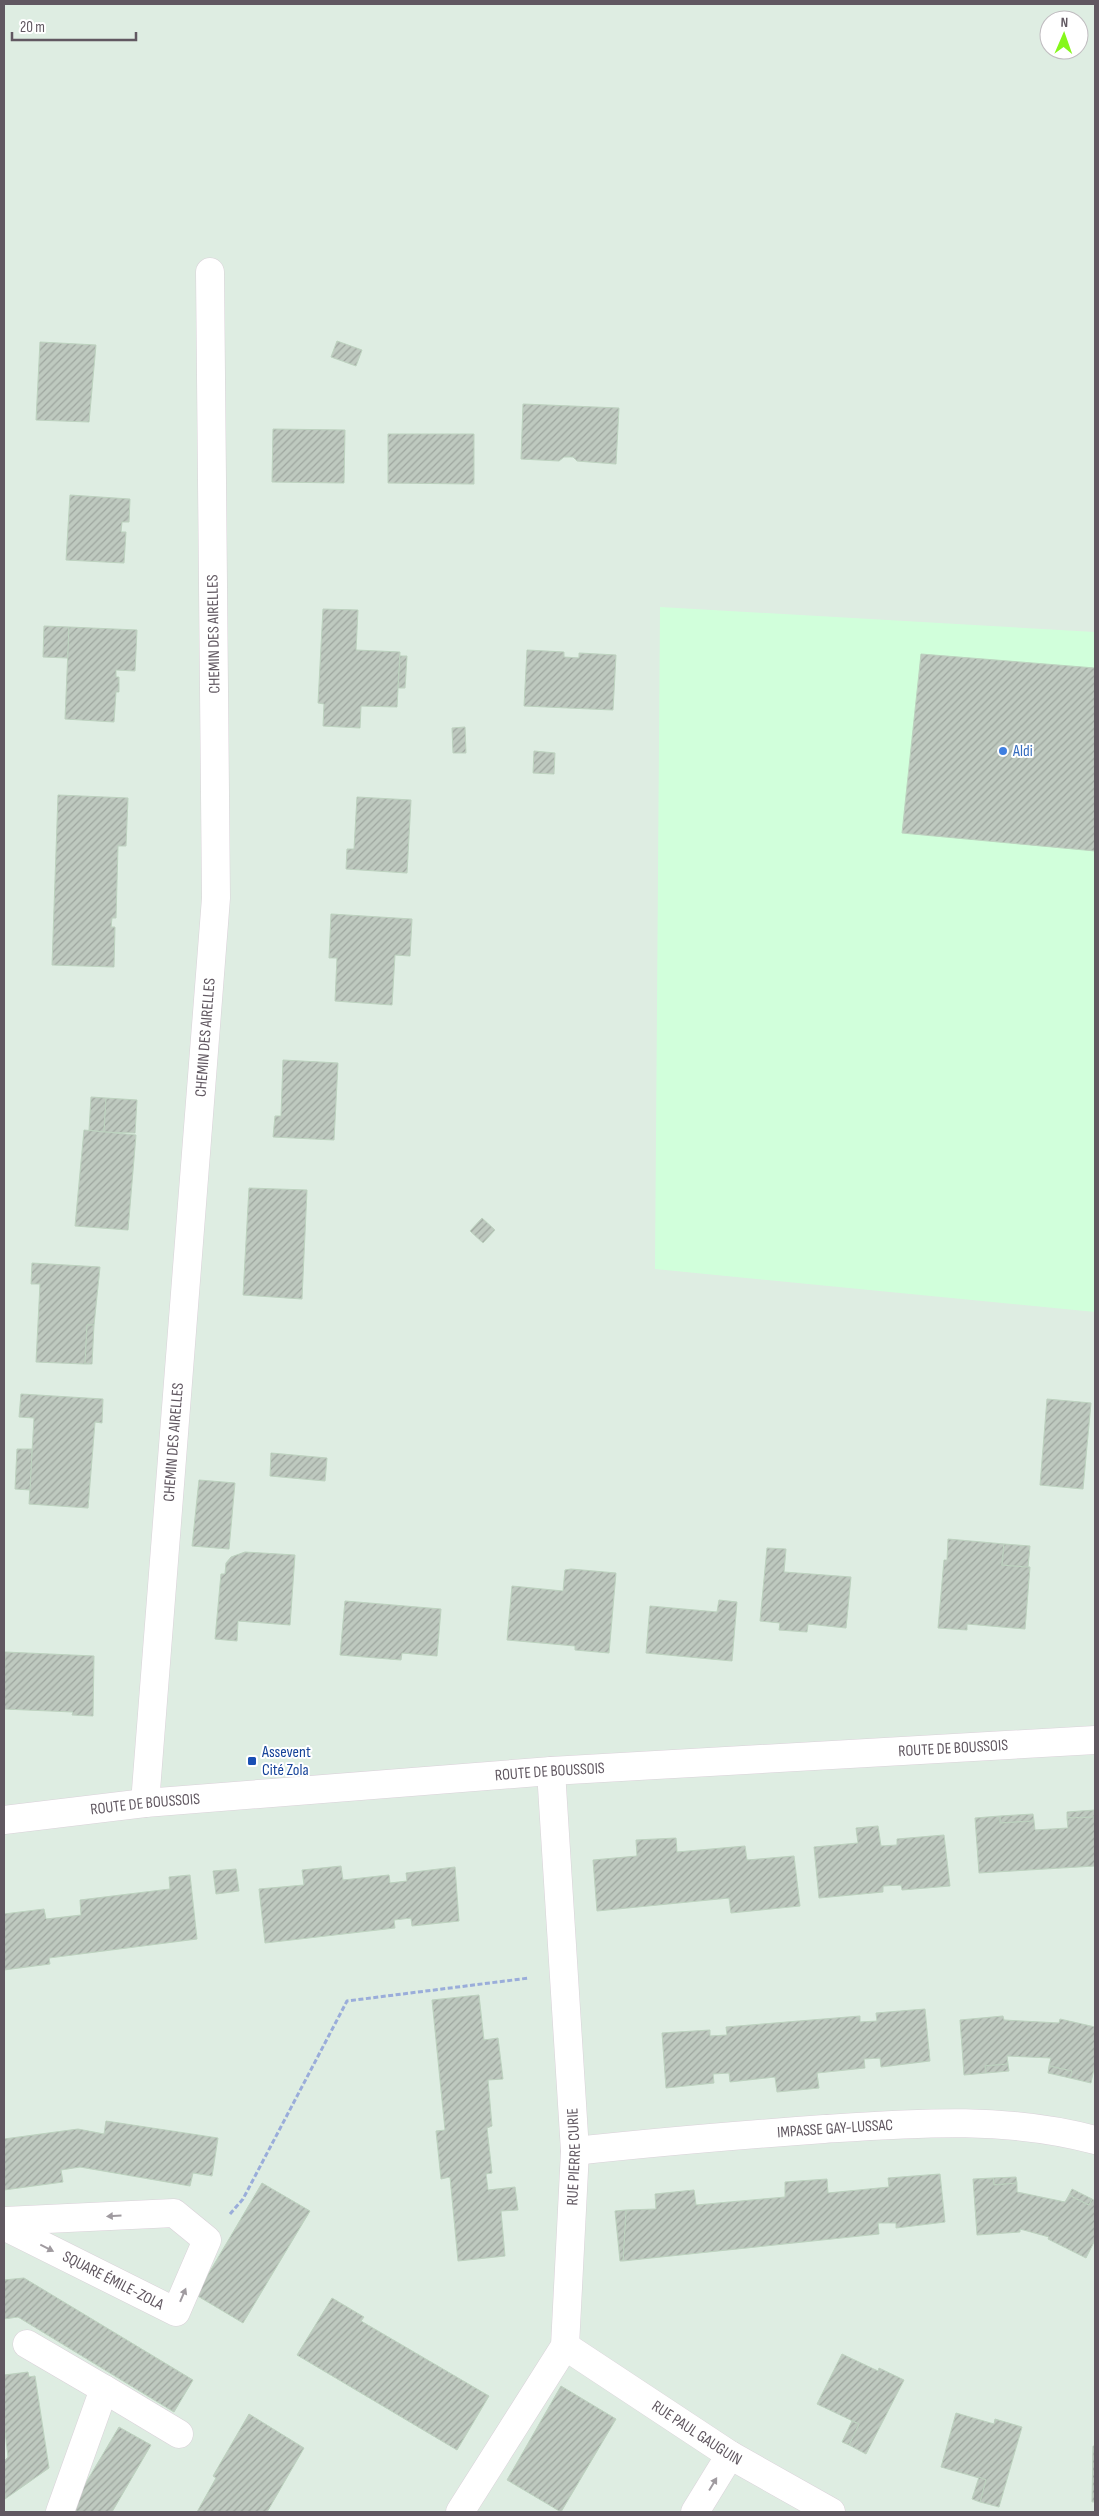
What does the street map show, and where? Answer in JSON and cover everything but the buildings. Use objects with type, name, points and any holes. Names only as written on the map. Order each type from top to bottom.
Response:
[{"type":"street","name":"CHEMIN DES AIRELLES","points":[[145,1803],[216,898],[210,272]]},
{"type":"street","name":"ROUTE DE BOUSSOIS","points":[[4,1820],[145,1803],[551,1771],[1095,1740]]},
{"type":"street","name":"RUE PIERRE CURIE","points":[[460,2512],[565,2346],[575,2151],[551,1771]]},
{"type":"street","name":"IMPASSE GAY-LUSSAC","points":[[575,2151],[694,2138],[918,2123],[1008,2125],[1056,2130],[1095,2140]]},
{"type":"street","points":[[4,2221],[174,2212],[207,2240]]},
{"type":"street","name":"SQUARE ÉMILE-ZOLA","points":[[4,2226],[176,2312],[207,2240]]},
{"type":"street","points":[[27,2344],[179,2434]]},
{"type":"street","name":"RUE PAUL GAUGUIN","points":[[565,2346],[730,2455],[831,2512]]},
{"type":"street","points":[[60,2512],[104,2389]]},
{"type":"street","points":[[695,2512],[730,2455]]},
{"type":"path","points":[[207,2240],[242,2199],[347,2001],[564,1974]]},
{"type":"shaded area","points":[[660,607],[1095,632],[1095,1312],[655,1269]]},
{"type":"place","name":"Aldi","points":[[1003,751]]},
{"type":"place","name":"Assevent Cité Zola","points":[[252,1761]]}]
